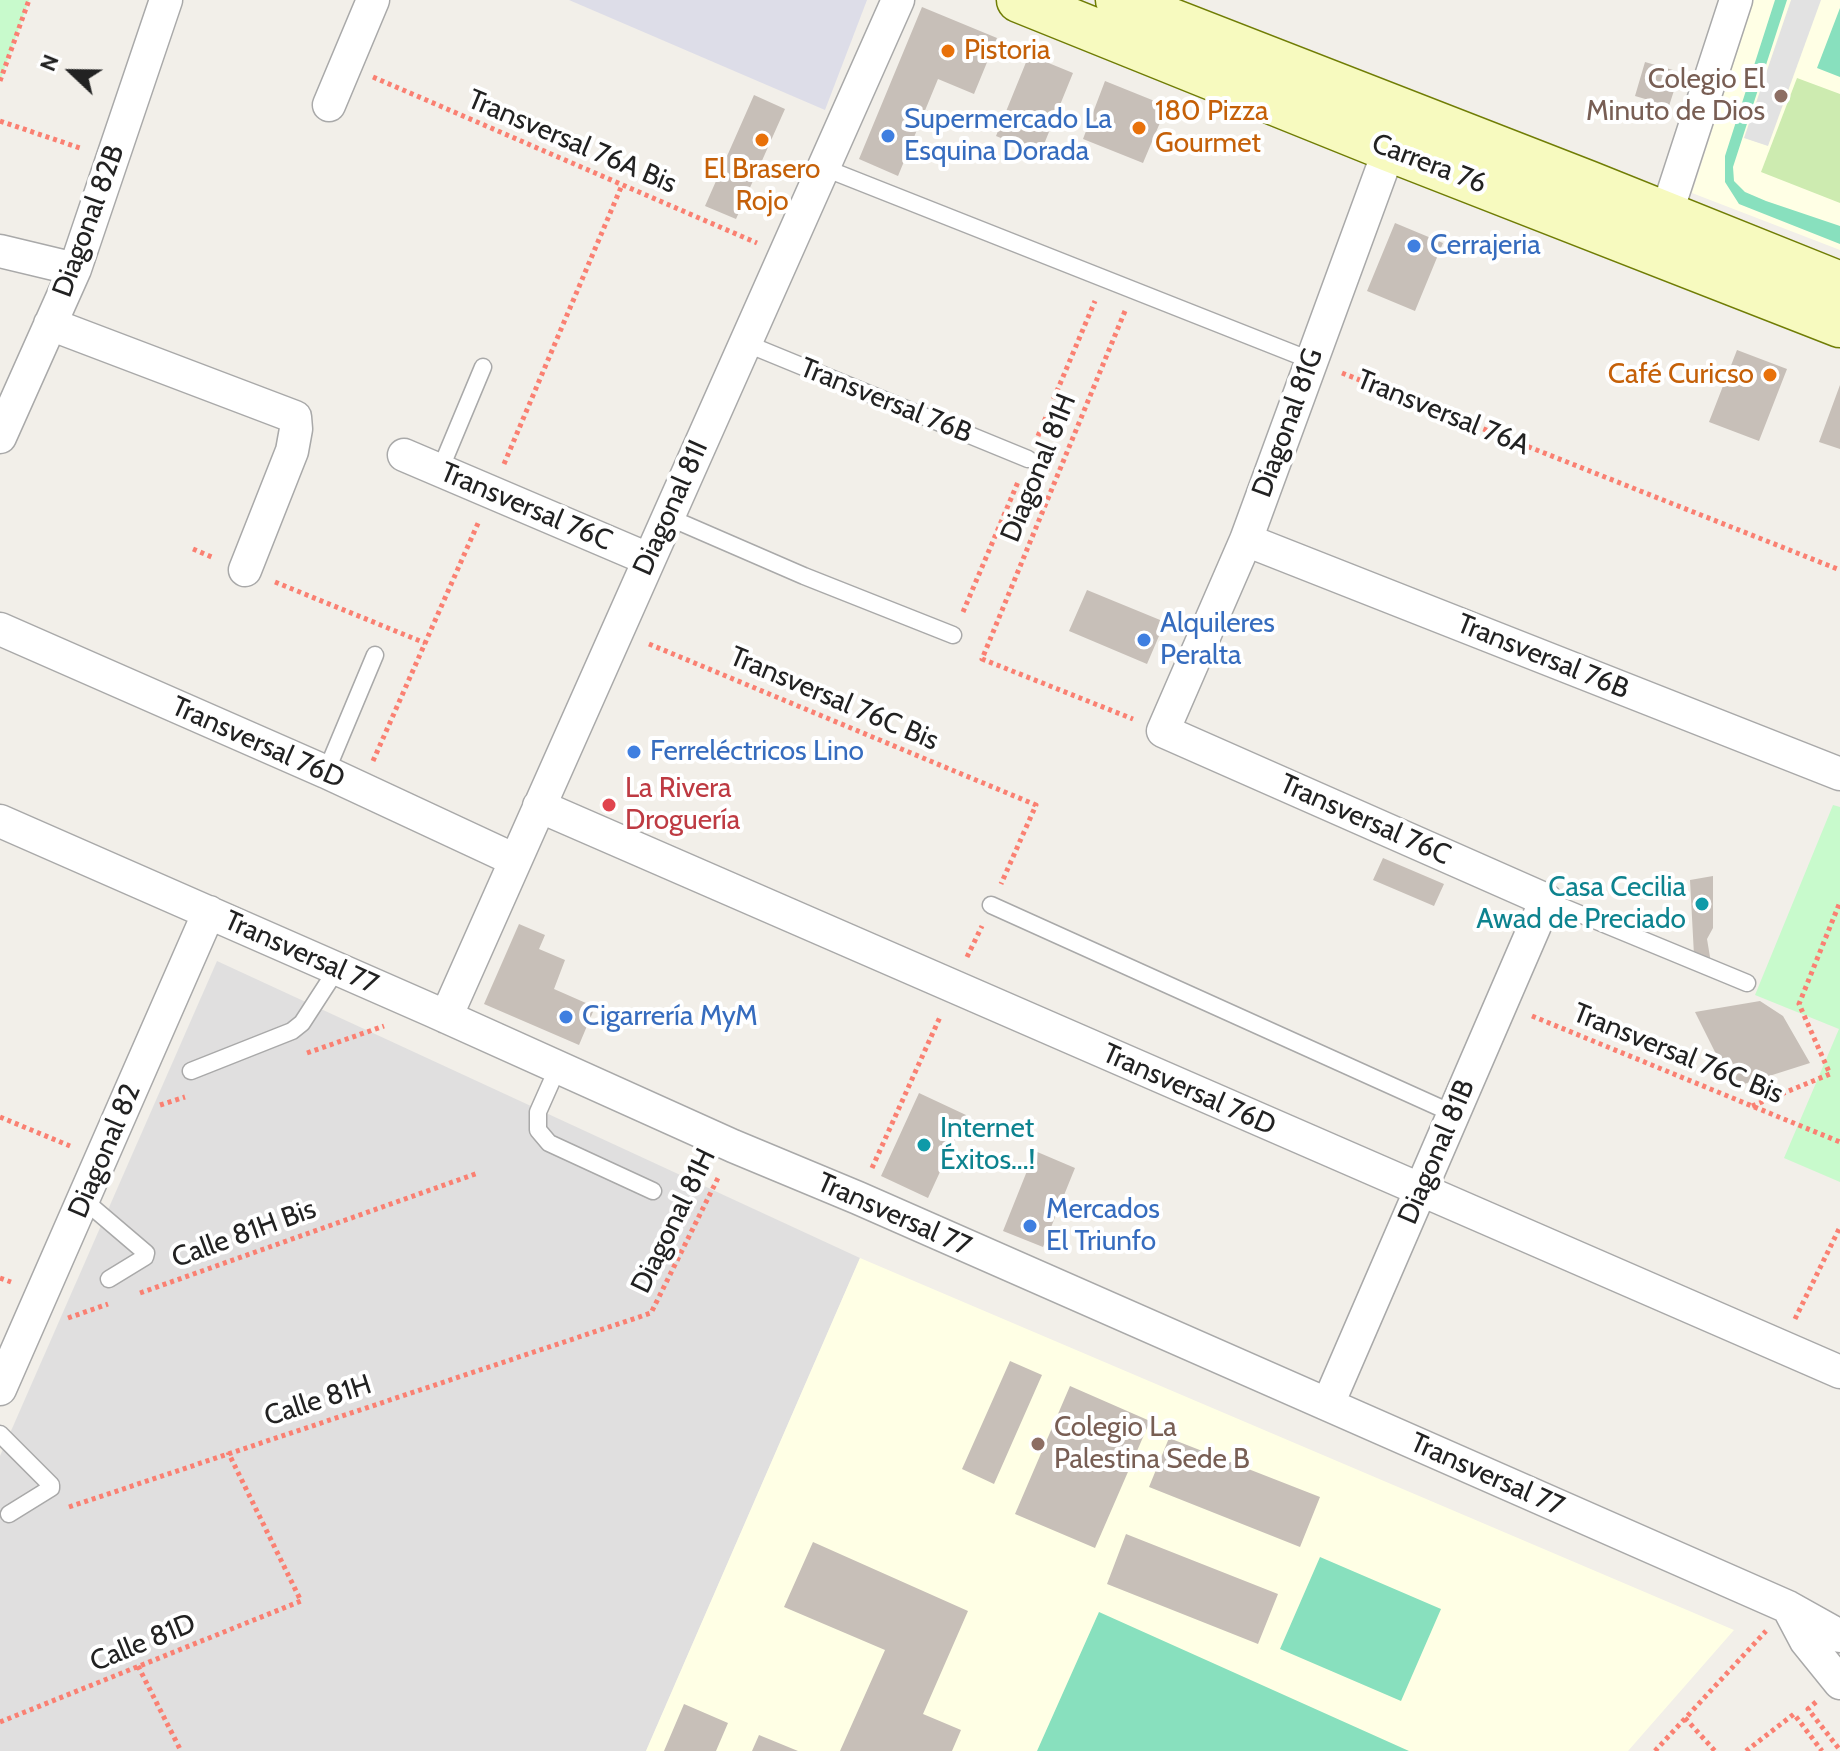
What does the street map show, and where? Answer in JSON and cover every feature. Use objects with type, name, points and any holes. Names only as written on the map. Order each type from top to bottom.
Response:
[{"type":"main road","name":"Carrera 76","points":[[1019,0],[1397,130],[1660,232],[1840,284]]},
{"type":"main road","name":"Carrera 76","points":[[1118,0],[1397,130]]},
{"type":"main road","name":"Carrera 76","points":[[1660,232],[1840,325]]},
{"type":"street","name":"Diagonal 82B","points":[[0,437],[75,269],[166,0]]},
{"type":"street","points":[[329,105],[373,0]]},
{"type":"street","name":"Diagonal 81I","points":[[446,1017],[898,0]]},
{"type":"street","points":[[1660,232],[1736,0]]},
{"type":"street","name":"Diagonal 81G","points":[[1163,731],[1246,540],[1397,130]]},
{"type":"street","points":[[0,251],[75,269]]},
{"type":"street","points":[[50,324],[295,417],[292,451],[245,570]]},
{"type":"street","name":"Transversal 76C","points":[[404,455],[648,559]]},
{"type":"street","name":"Transversal 76B","points":[[1246,540],[1840,774]]},
{"type":"street","name":"Transversal 76D","points":[[0,629],[326,772],[515,860]]},
{"type":"street","name":"Transversal 76C","points":[[1163,731],[1546,900]]},
{"type":"street","name":"Transversal 76D","points":[[539,806],[1840,1372]]},
{"type":"street","name":"Transversal 77","points":[[0,821],[733,1146],[858,1198],[1788,1607],[1840,1636]]},
{"type":"street","name":"Diagonal 81B","points":[[1328,1404],[1546,900]]},
{"type":"street","name":"Diagonal 82","points":[[0,1389],[85,1201],[100,1159],[209,912]]},
{"type":"street","points":[[1788,1607],[1806,1641],[1840,1683]]},
{"type":"lane","points":[[822,167],[1310,360]]},
{"type":"lane","name":"Transversal 76B","points":[[745,343],[1028,459]]},
{"type":"lane","points":[[440,470],[483,367]]},
{"type":"lane","points":[[668,517],[804,576],[953,635]]},
{"type":"lane","points":[[326,772],[375,655]]},
{"type":"lane","name":"Transversal 76C","points":[[1546,900],[1747,983]]},
{"type":"lane","points":[[991,905],[1454,1114]]},
{"type":"lane","points":[[191,1071],[292,1031],[302,1023],[337,969]]},
{"type":"lane","points":[[558,1067],[538,1112],[538,1130],[549,1143],[653,1191]]},
{"type":"lane","points":[[85,1201],[146,1253],[145,1257],[109,1279]]},
{"type":"lane","points":[[0,1434],[51,1485],[51,1488],[9,1514]]},
{"type":"path","points":[[0,81],[29,0]]},
{"type":"path","name":"Transversal 76A Bis","points":[[345,65],[783,255]]},
{"type":"path","points":[[0,121],[112,158]]},
{"type":"path","name":"Diagonal 81H","points":[[1132,292],[982,659],[1163,731]]},
{"type":"path","name":"Transversal 76A","points":[[1310,360],[1840,570]]},
{"type":"path","points":[[193,549],[425,643]]},
{"type":"path","name":"Transversal 76C Bis","points":[[617,630],[1036,805]]},
{"type":"path","points":[[1752,1106],[1830,1074],[1799,1004],[1840,902]]},
{"type":"path","name":"Transversal 76C Bis","points":[[1501,1004],[1840,1142]]},
{"type":"path","points":[[0,1117],[100,1159]]},
{"type":"path","name":"Diagonal 81H","points":[[651,1313],[733,1146]]},
{"type":"path","name":"Calle 81H Bis","points":[[127,1297],[478,1173]]},
{"type":"path","points":[[1781,1348],[1840,1227]]},
{"type":"path","points":[[24,1334],[112,1303]]},
{"type":"path","name":"Calle 81H","points":[[57,1511],[651,1313]]},
{"type":"path","name":"Calle 81D","points":[[0,1722],[301,1601],[228,1452]]},
{"type":"path","points":[[1655,1751],[1788,1607]]},
{"type":"path","points":[[138,1666],[181,1751]]},
{"type":"path","points":[[1808,1709],[1840,1750]]},
{"type":"path","points":[[1746,1751],[1794,1714],[1822,1751]]},
{"type":"path","points":[[1685,1718],[1715,1751]]},
{"type":"shaded area","points":[[569,0],[867,0],[825,110]]},
{"type":"shaded area","name":"Colegio El Minuto de Dios","points":[[1754,0],[1840,0],[1840,250],[1692,193]]},
{"type":"shaded area","points":[[1791,0],[1821,0],[1768,146],[1744,138]]},
{"type":"shaded area","points":[[217,961],[860,1258],[646,1751],[0,1751],[0,1456]]},
{"type":"shaded area","name":"Colegio La Palestina Sede B","points":[[860,1258],[1734,1630],[1628,1751],[646,1751]]},
{"type":"green space","points":[[0,0],[29,0],[0,81]]},
{"type":"green space","points":[[1775,0],[1787,0],[1733,167],[1734,181],[1745,192],[1766,201],[1840,226],[1840,244],[1739,204],[1725,182],[1725,156]]},
{"type":"green space","points":[[1840,8],[1840,77],[1817,68]]},
{"type":"green space","points":[[1797,78],[1840,94],[1840,203],[1761,172]]},
{"type":"green space","points":[[1833,805],[1840,807],[1840,1182],[1784,1158],[1839,1029],[1755,995]]},
{"type":"green space","points":[[1320,1557],[1441,1609],[1401,1701],[1280,1649]]},
{"type":"green space","points":[[1099,1612],[1409,1751],[1037,1751]]},
{"type":"building","points":[[922,7],[997,38],[974,94],[938,79],[898,176],[859,159]]},
{"type":"building","points":[[1029,55],[1073,73],[1040,154],[996,136]]},
{"type":"building","points":[[1645,62],[1680,72],[1669,106],[1635,96]]},
{"type":"building","points":[[1105,81],[1167,106],[1143,163],[1083,139]]},
{"type":"building","points":[[754,95],[785,109],[736,219],[705,206]]},
{"type":"building","points":[[1395,223],[1443,243],[1415,311],[1367,291]]},
{"type":"building","points":[[1737,350],[1787,369],[1759,441],[1709,422]]},
{"type":"building","points":[[1840,385],[1840,449],[1819,442]]},
{"type":"building","points":[[1087,590],[1165,622],[1147,664],[1069,631]]},
{"type":"building","points":[[1383,858],[1444,884],[1434,906],[1373,880]]},
{"type":"building","name":"Casa Cecilia Awad de Preciado","points":[[1713,876],[1713,928],[1707,939],[1711,963],[1694,955],[1690,880]]},
{"type":"building","points":[[519,924],[545,935],[539,949],[565,960],[554,989],[595,1007],[579,1045],[484,1004]]},
{"type":"building","points":[[1760,1001],[1783,1016],[1810,1063],[1744,1084],[1729,1080],[1695,1012]]},
{"type":"building","name":"Internet Éxitos...!","points":[[919,1093],[966,1115],[928,1198],[881,1176]]},
{"type":"building","points":[[1035,1151],[1075,1168],[1043,1247],[1003,1231]]},
{"type":"building","points":[[1010,1361],[1042,1375],[994,1484],[962,1469]]},
{"type":"building","points":[[1070,1386],[1150,1421],[1095,1548],[1015,1514]]},
{"type":"building","points":[[1169,1438],[1320,1497],[1300,1547],[1149,1487]]},
{"type":"building","points":[[1126,1534],[1278,1594],[1258,1644],[1107,1584]]},
{"type":"building","points":[[813,1542],[968,1611],[923,1714],[961,1730],[952,1751],[840,1751],[885,1650],[784,1607]]},
{"type":"building","points":[[684,1704],[728,1723],[716,1751],[664,1751]]},
{"type":"building","points":[[759,1735],[798,1751],[752,1751]]},
{"type":"place","name":"Pistoria","points":[[948,51]]},
{"type":"place","name":"Colegio El Minuto de Dios","points":[[1781,96]]},
{"type":"place","name":"180 Pizza Gourmet","points":[[1139,128]]},
{"type":"place","name":"Supermercado La Esquina Dorada","points":[[888,136]]},
{"type":"place","name":"El Brasero Rojo","points":[[762,140]]},
{"type":"place","name":"Cerrajeria","points":[[1414,246]]},
{"type":"place","name":"Café Curicso","points":[[1770,375]]},
{"type":"place","name":"Alquileres Peralta","points":[[1144,640]]},
{"type":"place","name":"Ferreléctricos Lino","points":[[634,752]]},
{"type":"place","name":"La Rivera Droguería","points":[[609,805]]},
{"type":"place","name":"Casa Cecilia Awad de Preciado","points":[[1702,904]]},
{"type":"place","name":"Cigarrería MyM","points":[[566,1017]]},
{"type":"place","name":"Internet Éxitos...!","points":[[924,1145]]},
{"type":"place","name":"Mercados El Triunfo","points":[[1030,1226]]},
{"type":"place","name":"Colegio La Palestina Sede B","points":[[1038,1444]]}]
